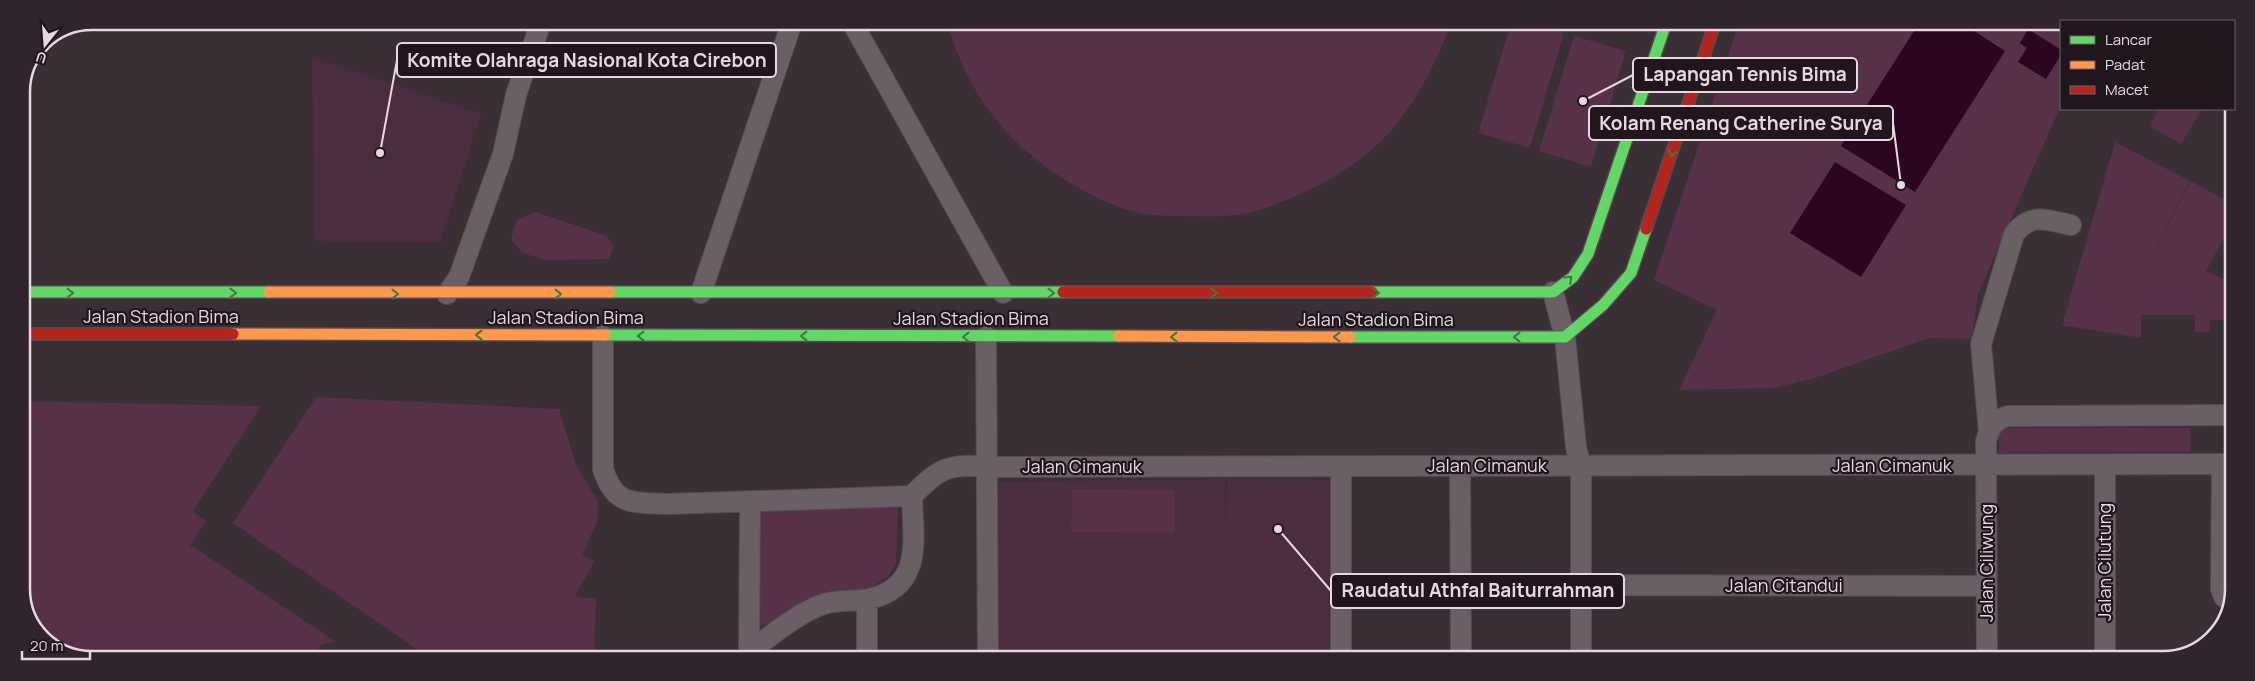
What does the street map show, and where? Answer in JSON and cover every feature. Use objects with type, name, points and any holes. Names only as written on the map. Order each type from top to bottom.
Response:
[{"type":"street","points":[[447,298],[458,277],[503,154],[516,95],[538,30]]},
{"type":"street","points":[[701,298],[789,30]]},
{"type":"street","points":[[856,30],[1008,300]]},
{"type":"street","points":[[1581,651],[1581,466],[1576,447],[1565,337],[1553,292],[1573,277],[1588,254],[1664,30]]},
{"type":"street","points":[[1565,337],[1603,305],[1630,273],[1713,30]]},
{"type":"street","points":[[1989,432],[1981,344],[2014,234],[2021,225],[2030,220],[2040,219],[2071,225]]},
{"type":"street","name":"Jalan Stadion Bima","points":[[30,292],[447,298],[1008,300],[1553,292]]},
{"type":"street","points":[[446,319],[446,335]]},
{"type":"street","points":[[1022,322],[1032,337]]},
{"type":"street","name":"Jalan Stadion Bima","points":[[30,334],[603,336],[703,332],[986,337],[1565,337]]},
{"type":"street","points":[[603,336],[603,469],[608,487],[619,498],[636,502],[668,504],[912,496],[913,556],[907,576],[894,588],[867,600],[838,601],[823,604],[800,617],[755,651]]},
{"type":"street","points":[[986,337],[988,651]]},
{"type":"street","points":[[1986,466],[1986,441],[1992,424],[1998,418],[2008,416],[2225,415]]},
{"type":"street","name":"Jalan Cimanuk","points":[[912,496],[926,482],[962,464],[988,467],[2225,464]]},
{"type":"street","name":"Jalan Cilutung","points":[[2105,465],[2105,651]]},
{"type":"street","points":[[1341,466],[1341,651]]},
{"type":"street","points":[[1460,466],[1461,651]]},
{"type":"street","name":"Jalan Ciliwung","points":[[1986,466],[1987,651]]},
{"type":"street","points":[[750,502],[750,651]]},
{"type":"street","points":[[2224,594],[2221,589],[2225,506]]},
{"type":"street","name":"Jalan Citandui","points":[[1581,585],[1987,586]]},
{"type":"street","points":[[867,600],[867,651]]},
{"type":"shaded area","points":[[949,30],[1448,30],[1425,82],[1408,109],[1388,134],[1367,154],[1330,179],[1304,192],[1257,211],[1228,216],[1167,216],[1139,213],[1107,202],[1067,181],[1025,150],[991,114],[965,71]]},
{"type":"shaded area","points":[[1509,30],[1554,30],[1564,33],[1530,148],[1478,133]]},
{"type":"shaded area","points":[[1737,30],[2060,30],[2060,107],[1978,294],[1972,339],[1929,338],[1812,379],[1773,388],[1679,390],[1717,310],[1654,280]]},
{"type":"shaded area","points":[[1915,30],[1973,30],[2005,51],[1915,192],[1841,146]]},
{"type":"shaded area","points":[[2027,30],[2030,30],[2060,49],[2060,57],[2046,79],[2018,62],[2027,48],[2020,43]]},
{"type":"shaded area","points":[[1574,36],[1626,51],[1591,167],[1539,151]]},
{"type":"shaded area","points":[[312,57],[481,114],[440,243],[315,241]]},
{"type":"shaded area","points":[[2158,110],[2201,110],[2181,144],[2150,126]]},
{"type":"shaded area","points":[[2115,142],[2190,181],[2138,283],[2191,181],[2225,200],[2225,237],[2206,271],[2225,280],[2225,320],[2210,320],[2210,332],[2195,332],[2195,315],[2141,315],[2141,338],[2062,325]]},
{"type":"shaded area","points":[[1835,162],[1906,205],[1861,277],[1790,233]]},
{"type":"shaded area","points":[[536,212],[607,236],[613,246],[609,259],[546,260],[522,253],[511,239],[517,220]]},
{"type":"shaded area","points":[[316,397],[559,409],[576,465],[598,501],[597,521],[582,556],[595,561],[575,595],[579,598],[596,598],[594,651],[420,651],[233,523]]},
{"type":"shaded area","points":[[30,401],[261,406],[193,511],[206,521],[190,545],[335,641],[320,645],[318,651],[92,651],[76,649],[51,636],[38,620],[30,593]]},
{"type":"shaded area","points":[[1999,428],[2190,428],[2191,452],[1999,453]]},
{"type":"shaded area","points":[[1225,479],[1226,557],[1227,479],[1330,480],[1329,651],[997,651],[997,482]]},
{"type":"shaded area","points":[[1072,489],[1175,490],[1175,533],[1071,532]]},
{"type":"shaded area","points":[[898,505],[896,562],[888,576],[874,586],[859,593],[821,596],[765,625],[757,627],[759,513],[762,511]]},
{"type":"traffic: fast","points":[[1372,292],[1553,292],[1573,277],[1588,254],[1664,30]]},
{"type":"traffic: fast","points":[[1350,337],[1565,337],[1603,305],[1631,273],[1646,229]]},
{"type":"traffic: fast","points":[[30,292],[269,292]]},
{"type":"traffic: fast","points":[[610,292],[1063,292]]},
{"type":"traffic: fast","points":[[605,335],[1119,336]]},
{"type":"traffic: slow","points":[[269,292],[610,292]]},
{"type":"traffic: slow","points":[[233,334],[605,335]]},
{"type":"traffic: slow","points":[[1119,336],[1350,337]]},
{"type":"traffic: jam","points":[[1646,229],[1713,30]]},
{"type":"traffic: jam","points":[[1063,292],[1372,292]]},
{"type":"traffic: jam","points":[[30,334],[233,334]]},
{"type":"place","name":"Lapangan Tennis Bima","points":[[1583,101]]},
{"type":"place","name":"Komite Olahraga Nasional Kota Cirebon","points":[[380,153]]},
{"type":"place","name":"Kolam Renang Catherine Surya","points":[[1901,185]]},
{"type":"place","name":"Raudatul Athfal Baiturrahman","points":[[1278,529]]}]
